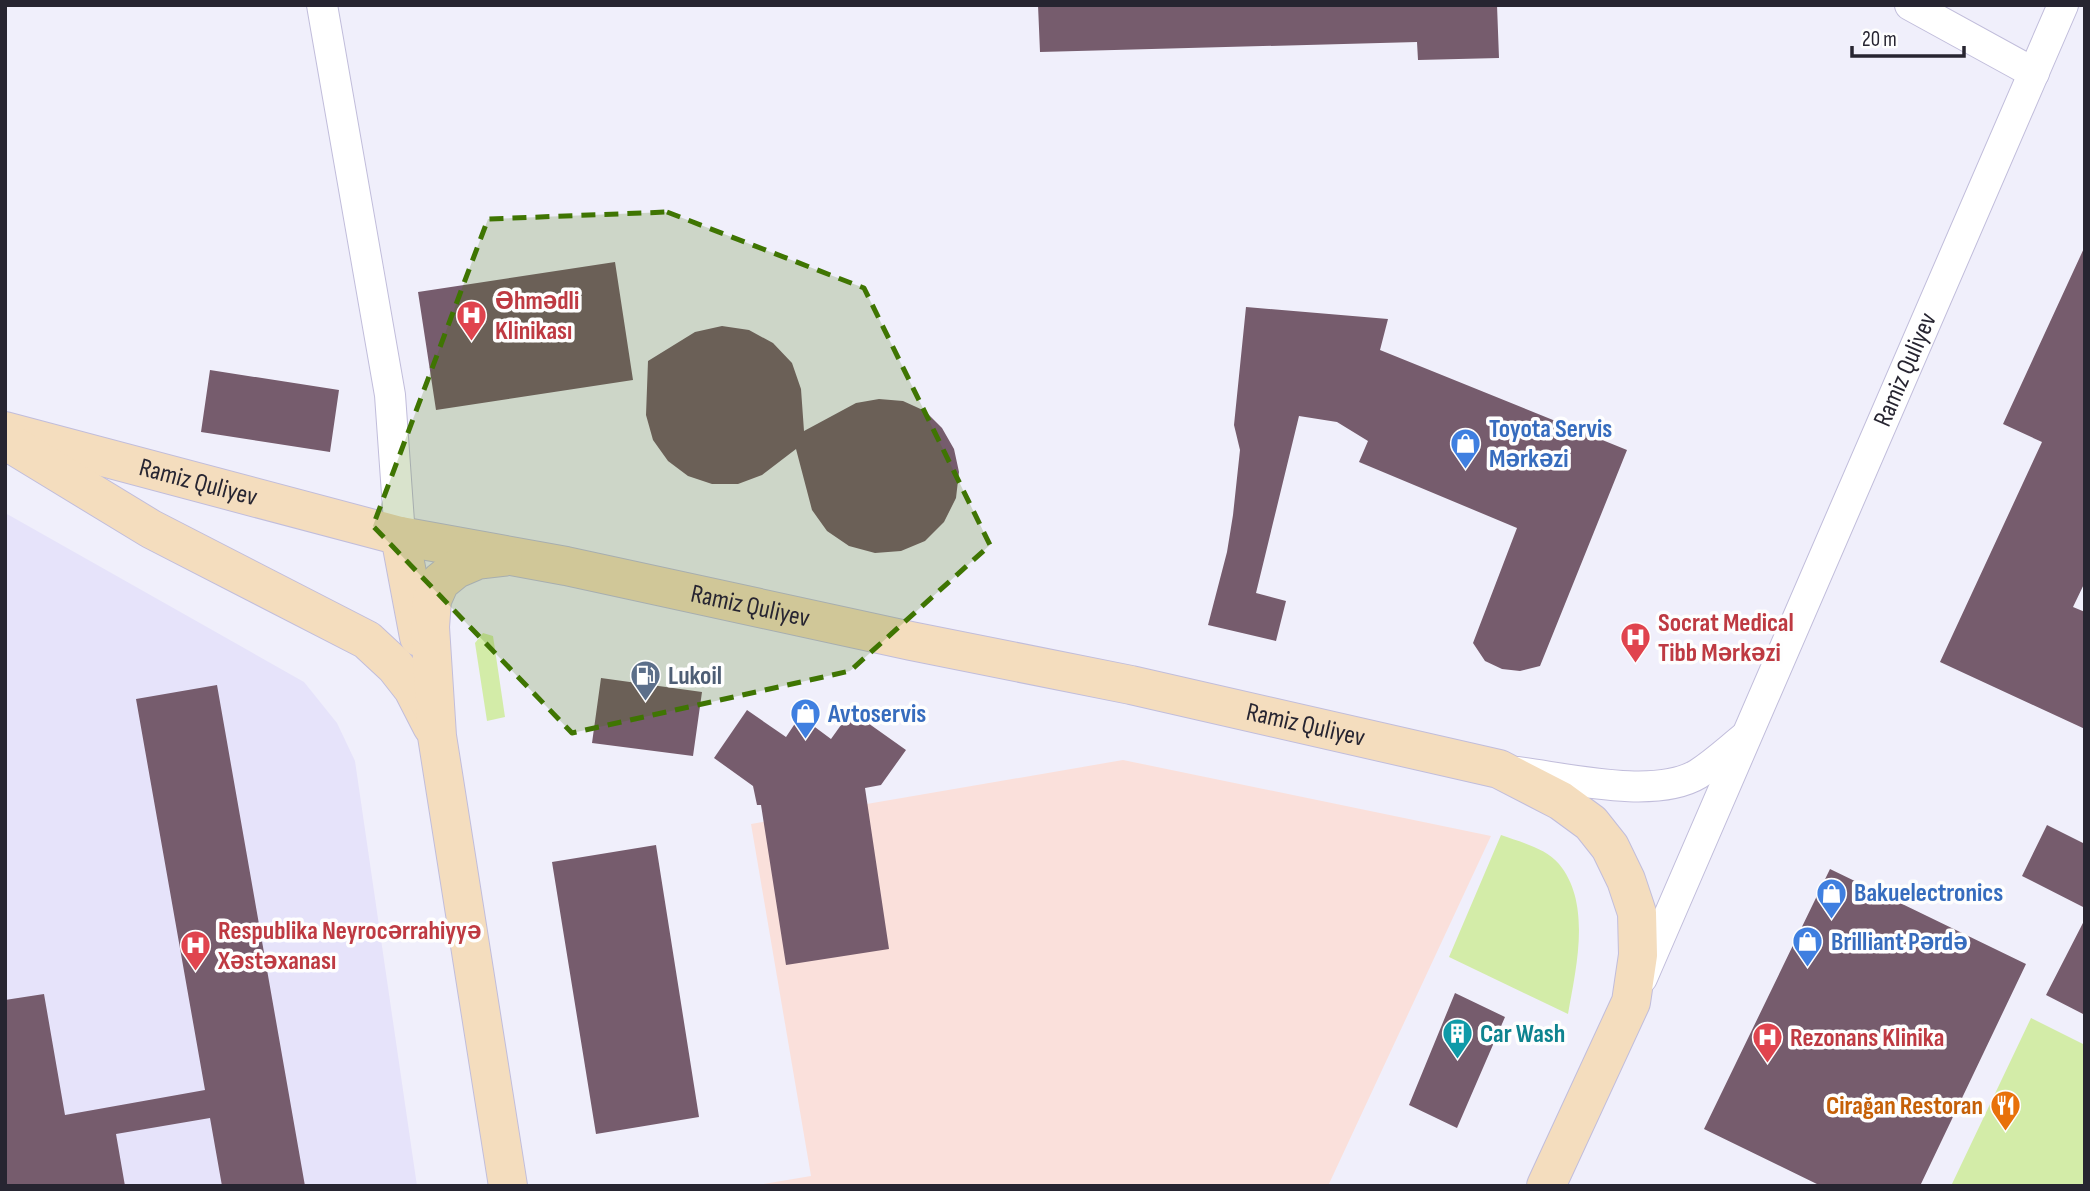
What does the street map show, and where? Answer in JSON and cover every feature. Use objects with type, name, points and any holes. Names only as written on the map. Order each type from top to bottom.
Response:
[{"type":"main road","name":"Ramiz Quliyev","points":[[5,431],[400,536],[579,568],[911,641],[1131,685],[1499,769],[1561,801],[1591,823],[1610,847],[1626,880],[1637,913],[1637,955],[1631,1002],[1546,1186]]},
{"type":"main road","points":[[5,440],[151,529],[367,640],[395,666],[413,689],[437,736]]},
{"type":"main road","points":[[400,536],[437,736],[508,1186]]},
{"type":"main road","points":[[437,736],[430,627],[432,600],[440,582],[456,569],[477,560],[512,556]]},
{"type":"street","points":[[322,5],[390,395],[400,536]]},
{"type":"street","points":[[1910,5],[2034,73]]},
{"type":"street","name":"Ramiz Quliyev","points":[[1631,1002],[2063,5]]},
{"type":"street","points":[[1499,769],[1621,786],[1660,786],[1678,783],[1698,774],[1748,734]]},
{"type":"highlighted area","points":[[667,212],[864,288],[990,545],[850,671],[572,733],[373,526],[488,219]]},
{"type":"shaded area","name":"Respublika Neyrocərrahiyyə Xəstəxanası","points":[[7,514],[304,682],[337,723],[355,761],[417,1186],[5,1186]]},
{"type":"shaded area","points":[[1123,760],[1491,836],[1328,1186],[751,1186],[811,1176],[751,824]]},
{"type":"green space","points":[[483,633],[493,636],[505,717],[487,721],[475,643]]},
{"type":"green space","points":[[1501,835],[1532,846],[1554,858],[1569,880],[1575,898],[1579,937],[1568,1014],[1449,957]]},
{"type":"green space","points":[[2031,1018],[2085,1045],[2085,1182],[2083,1186],[1951,1186]]},
{"type":"building","points":[[1038,5],[1497,5],[1499,58],[1418,60],[1417,42],[1040,52]]},
{"type":"building","points":[[2085,246],[2085,582],[2073,607],[2085,612],[2085,729],[1940,662],[2042,442],[2003,424]]},
{"type":"building","points":[[615,262],[633,380],[436,410],[418,292]]},
{"type":"building","points":[[1246,307],[1388,319],[1380,350],[1627,450],[1540,666],[1520,671],[1502,669],[1485,661],[1473,643],[1517,528],[1359,462],[1368,441],[1337,422],[1299,416],[1256,593],[1286,601],[1276,641],[1208,625],[1227,552],[1233,515],[1240,450],[1234,425]]},
{"type":"building","points":[[722,326],[749,330],[773,343],[792,363],[801,389],[804,431],[856,403],[879,399],[903,401],[925,411],[942,428],[954,449],[959,472],[956,498],[944,522],[925,541],[901,551],[875,553],[849,546],[827,531],[812,510],[796,449],[762,475],[738,484],[712,484],[688,476],[668,461],[653,440],[646,415],[648,361],[695,332]]},
{"type":"building","points":[[210,370],[339,390],[330,452],[201,432]]},
{"type":"building","points":[[601,678],[702,692],[693,756],[592,743]]},
{"type":"building","points":[[217,685],[305,1186],[222,1186],[210,1118],[116,1134],[125,1186],[5,1186],[5,1000],[44,994],[65,1115],[205,1090],[136,699]]},
{"type":"building","points":[[747,710],[786,737],[800,716],[831,739],[851,711],[906,750],[881,785],[865,788],[889,949],[786,965],[761,805],[757,805],[753,786],[714,758]]},
{"type":"building","points":[[2047,825],[2085,844],[2085,908],[2022,876]]},
{"type":"building","points":[[656,845],[699,1117],[596,1134],[552,862]]},
{"type":"building","points":[[1830,869],[2026,964],[1920,1186],[1821,1186],[1704,1129]]},
{"type":"building","points":[[2085,919],[2085,1015],[2046,995]]},
{"type":"building","name":"Car Wash","points":[[1455,993],[1505,1017],[1457,1128],[1409,1105]]},
{"type":"place","name":"Əhmədli Klinikası","points":[[472,343]]},
{"type":"place","name":"Toyota Servis Mərkəzi","points":[[1466,471]]},
{"type":"place","name":"Socrat Medical Tibb Mərkəzi","points":[[1635,665]]},
{"type":"place","name":"Lukoil","points":[[645,703]]},
{"type":"place","name":"Avtoservis","points":[[805,741]]},
{"type":"place","name":"Bakuelectronics","points":[[1831,920]]},
{"type":"place","name":"Brilliant Pərdə","points":[[1808,969]]},
{"type":"place","name":"Respublika Neyrocərrahiyyə Xəstəxanası","points":[[195,973]]},
{"type":"place","name":"Car Wash","points":[[1457,1061]]},
{"type":"place","name":"Rezonans Klinika","points":[[1767,1065]]},
{"type":"place","name":"Cirağan Restoran","points":[[2006,1133]]}]
